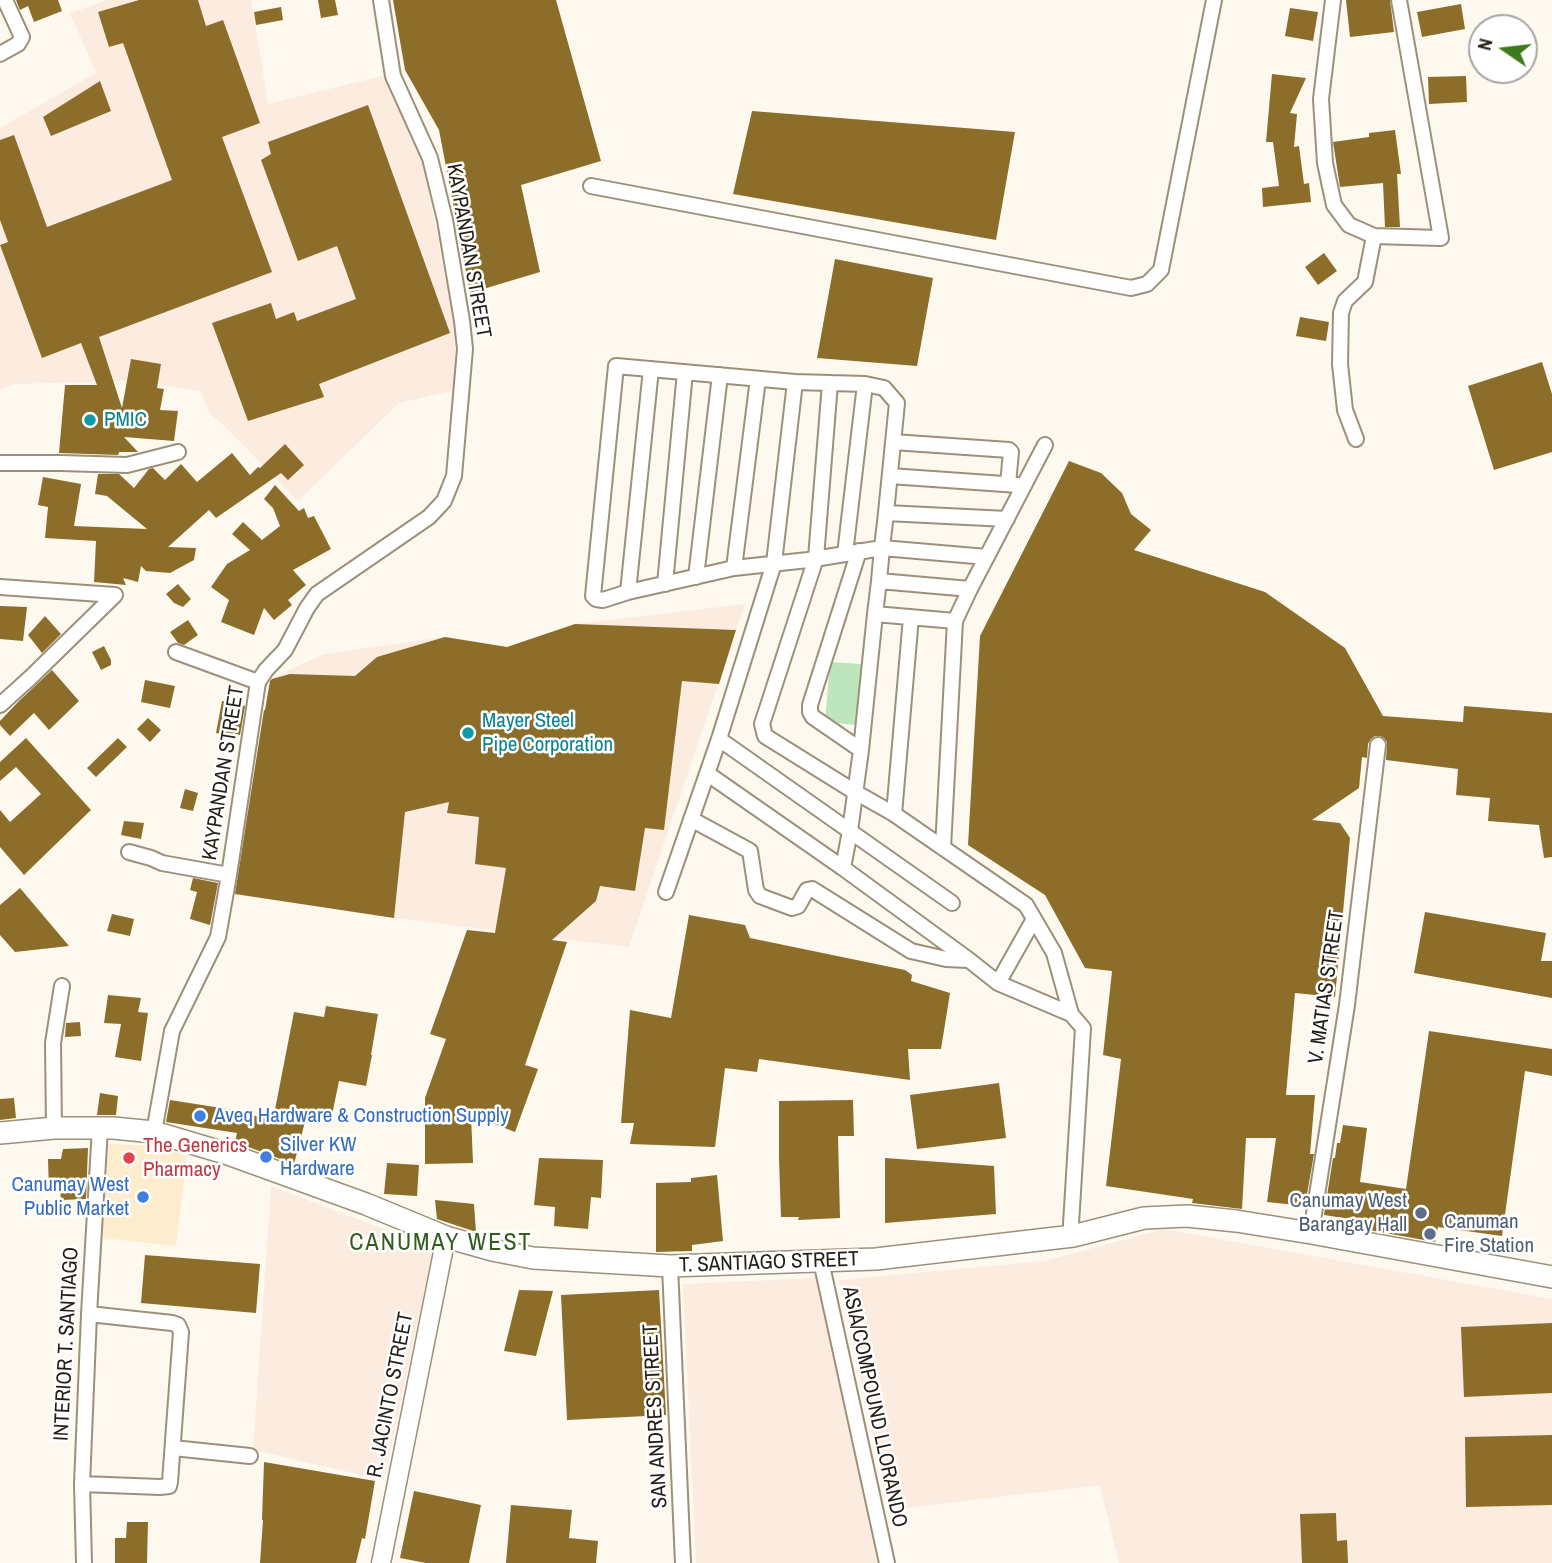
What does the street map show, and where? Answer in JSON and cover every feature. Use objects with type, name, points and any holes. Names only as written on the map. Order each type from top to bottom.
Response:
[{"type":"main road","name":"T. SANTIAGO STREET","points":[[0,1133],[54,1128],[154,1132],[253,1163],[366,1204],[446,1237],[533,1258],[670,1266],[876,1259],[1073,1236],[1144,1218],[1187,1216],[1311,1233],[1552,1277]]},
{"type":"street","points":[[0,54],[18,44],[22,37],[5,0]]},
{"type":"street","name":"KAYPANDAN STREET","points":[[154,1132],[172,1031],[218,937],[258,682],[285,650],[317,594],[429,517],[444,501],[454,476],[465,349],[463,321],[430,158],[393,76],[381,0]]},
{"type":"street","points":[[591,186],[1131,288],[1147,284],[1161,270],[1213,0]]},
{"type":"street","points":[[1333,0],[1321,99],[1325,163],[1334,205],[1349,225],[1374,236],[1441,238],[1399,0]]},
{"type":"street","points":[[1356,439],[1345,410],[1340,364],[1341,313],[1345,301],[1365,282],[1374,236]]},
{"type":"street","points":[[843,868],[861,750],[875,614],[879,581],[882,548],[890,475],[897,403],[884,388],[865,384],[795,382],[616,366],[593,596],[596,599],[603,600],[734,568],[882,548],[987,557]]},
{"type":"street","points":[[628,592],[651,369]]},
{"type":"street","points":[[665,584],[685,372]]},
{"type":"street","points":[[696,576],[720,375]]},
{"type":"street","points":[[734,568],[758,379]]},
{"type":"street","points":[[666,892],[708,774],[774,563],[795,382]]},
{"type":"street","points":[[830,383],[816,558],[762,724],[765,736],[894,814],[1026,905],[1054,953],[1071,1014],[1083,1028],[1073,1236]]},
{"type":"street","points":[[861,750],[813,717],[810,705],[852,553],[865,384]]},
{"type":"street","points":[[893,442],[1009,450],[1009,484]]},
{"type":"street","points":[[943,848],[956,621],[1045,445]]},
{"type":"street","points":[[0,463],[127,466],[178,452]]},
{"type":"street","points":[[890,475],[1024,485]]},
{"type":"street","points":[[886,513],[1007,519]]},
{"type":"street","points":[[879,581],[970,589]]},
{"type":"street","points":[[0,586],[115,595],[0,705]]},
{"type":"street","points":[[875,614],[956,621]]},
{"type":"street","points":[[894,814],[911,617]]},
{"type":"street","points":[[176,652],[258,682]]},
{"type":"street","points":[[719,739],[952,903]]},
{"type":"street","name":"V. MATIAS STREET","points":[[1311,1233],[1347,1005],[1378,746]]},
{"type":"street","points":[[708,774],[843,868],[998,983],[1071,1014]]},
{"type":"street","points":[[691,819],[750,851],[756,891],[760,896],[792,908],[798,906],[807,890],[812,889],[911,951],[946,959],[969,960]]},
{"type":"street","points":[[129,852],[162,863],[229,875]]},
{"type":"street","points":[[998,983],[1034,919]]},
{"type":"street","points":[[54,1128],[52,1043],[61,986]]},
{"type":"street","name":"INTERIOR T. SANTIAGO","points":[[84,1563],[82,1484],[100,1128]]},
{"type":"street","name":"R. JACINTO STREET","points":[[381,1563],[446,1237]]},
{"type":"street","name":"ASIA/COMPOUND LLORANDO","points":[[821,1261],[887,1563]]},
{"type":"street","name":"SAN ANDRES STREET","points":[[670,1266],[683,1563]]},
{"type":"street","points":[[82,1484],[169,1486],[181,1332],[178,1325],[172,1323],[89,1314]]},
{"type":"street","points":[[173,1448],[250,1456]]},
{"type":"shaded area","points":[[108,0],[251,0],[268,104],[386,75],[422,156],[454,323],[456,390],[399,403],[298,501],[210,414],[200,391],[133,381],[16,384],[0,389],[0,128],[96,73],[70,13]]},
{"type":"shaded area","name":"Mayer Steel Pipe Corporation","points":[[745,604],[629,947],[394,918],[233,894],[271,679],[323,654],[445,637],[507,647],[575,624]]},
{"type":"shaded area","name":"Canumay West Public Market","points":[[108,1144],[159,1146],[187,1156],[176,1246],[102,1238]]},
{"type":"shaded area","points":[[271,1186],[425,1245],[432,1255],[384,1480],[253,1450]]},
{"type":"shaded area","points":[[1164,1229],[1552,1299],[1552,1563],[1119,1563],[1100,1485],[889,1510],[839,1280],[1044,1261]]},
{"type":"shaded area","points":[[816,1278],[877,1563],[696,1563],[683,1284]]},
{"type":"green space","points":[[830,662],[861,664],[856,725],[825,722]]},
{"type":"building","points":[[16,0],[58,0],[62,11],[34,22],[28,6],[20,10]]},
{"type":"building","points":[[139,0],[198,0],[206,26],[223,20],[260,123],[222,137],[272,272],[99,337],[122,408],[131,359],[161,364],[157,388],[164,389],[160,410],[178,411],[174,441],[124,437],[138,452],[119,452],[118,455],[59,453],[65,385],[97,385],[81,343],[42,358],[0,245],[8,242],[0,220],[0,140],[14,135],[47,227],[172,180],[123,43],[109,47],[98,12]]},
{"type":"building","points":[[318,0],[335,0],[338,15],[321,18]]},
{"type":"building","points":[[393,0],[556,0],[601,161],[521,185],[540,272],[470,293],[439,130],[405,70]]},
{"type":"building","points":[[1346,0],[1390,0],[1394,32],[1350,37]]},
{"type":"building","points":[[1461,4],[1465,29],[1422,37],[1417,12]]},
{"type":"building","points":[[281,7],[283,20],[256,25],[254,12]]},
{"type":"building","points":[[1290,8],[1318,12],[1313,41],[1285,36]]},
{"type":"building","points":[[1272,74],[1306,78],[1290,113],[1297,114],[1294,147],[1299,146],[1304,184],[1309,183],[1311,202],[1263,207],[1262,188],[1279,186],[1273,142],[1266,142]]},
{"type":"building","points":[[1466,76],[1467,102],[1429,104],[1428,77]]},
{"type":"building","points":[[100,81],[111,111],[51,136],[43,117]]},
{"type":"building","points":[[368,105],[450,333],[319,384],[324,397],[248,421],[212,323],[271,303],[276,319],[294,312],[297,321],[356,299],[337,246],[298,261],[261,160],[271,154],[268,142]]},
{"type":"building","points":[[752,111],[1015,132],[996,240],[733,194]]},
{"type":"building","points":[[1395,130],[1401,174],[1397,174],[1400,227],[1385,227],[1383,183],[1340,187],[1333,142]]},
{"type":"building","points":[[1324,253],[1337,271],[1318,285],[1305,267]]},
{"type":"building","points":[[835,259],[933,278],[917,366],[817,358]]},
{"type":"building","points":[[1300,317],[1329,322],[1326,341],[1296,336]]},
{"type":"building","points":[[1542,362],[1552,394],[1552,452],[1494,470],[1468,386]]},
{"type":"building","points":[[285,444],[304,465],[288,480],[281,473],[216,518],[209,510],[168,547],[196,548],[194,560],[170,573],[146,571],[141,566],[138,582],[123,578],[126,585],[94,582],[96,541],[45,538],[48,507],[38,505],[43,477],[81,484],[74,526],[147,529],[107,496],[95,494],[98,474],[119,474],[134,488],[149,469],[153,468],[165,480],[181,464],[197,482],[232,453],[250,475]]},
{"type":"building","points":[[1069,461],[1101,473],[1122,493],[1131,514],[1151,530],[1134,550],[1265,592],[1345,648],[1383,716],[1463,722],[1464,706],[1552,713],[1552,857],[1544,858],[1539,825],[1488,821],[1490,798],[1456,795],[1458,769],[1386,760],[1387,742],[1380,736],[1371,739],[1367,758],[1362,757],[1359,788],[1312,820],[1340,823],[1350,838],[1335,997],[1295,993],[1286,1095],[1315,1095],[1310,1154],[1314,1154],[1305,1206],[1267,1202],[1276,1138],[1246,1138],[1242,1209],[1192,1203],[1193,1199],[1106,1186],[1121,1059],[1103,1055],[1112,971],[1085,968],[1045,895],[968,845],[980,636]]},
{"type":"building","points":[[275,485],[299,511],[304,508],[308,518],[314,516],[331,549],[293,570],[306,585],[288,600],[292,605],[274,620],[264,608],[254,635],[221,622],[229,600],[211,587],[227,564],[250,550],[232,534],[243,522],[262,540],[280,526],[273,508],[264,499]]},
{"type":"building","points":[[178,584],[191,599],[183,607],[174,603],[166,594]]},
{"type":"building","points":[[0,606],[27,607],[23,641],[0,639]]},
{"type":"building","points":[[45,616],[61,634],[42,653],[28,635]]},
{"type":"building","points":[[188,620],[198,635],[184,645],[178,643],[170,632]]},
{"type":"building","name":"Mayer Steel Pipe Corporation","points":[[575,624],[736,630],[719,684],[682,681],[664,830],[645,828],[635,891],[600,886],[596,901],[552,940],[567,942],[525,1065],[538,1069],[515,1132],[471,1115],[473,1163],[425,1164],[425,1098],[446,1039],[430,1034],[467,930],[495,933],[506,868],[475,864],[479,817],[447,813],[449,802],[405,812],[394,918],[235,894],[270,681],[290,674],[355,676],[377,657],[445,637],[507,647]]},
{"type":"building","points":[[104,646],[111,665],[101,670],[92,652]]},
{"type":"building","points":[[52,670],[79,701],[49,730],[34,713],[10,736],[0,725],[0,721]]},
{"type":"building","points":[[145,680],[175,686],[170,708],[141,702]]},
{"type":"building","points":[[222,701],[245,706],[240,735],[216,733]]},
{"type":"building","points":[[148,718],[161,730],[150,742],[137,729]]},
{"type":"building","points":[[26,738],[91,810],[24,875],[0,847],[0,810],[10,822],[41,794],[16,767],[0,781],[0,762]]},
{"type":"building","points":[[118,738],[127,747],[96,777],[87,768]]},
{"type":"building","points":[[185,789],[198,793],[193,811],[180,808]]},
{"type":"building","points":[[124,821],[144,823],[141,839],[121,835]]},
{"type":"building","points":[[193,878],[218,883],[210,925],[190,919],[197,892],[190,890]]},
{"type":"building","points":[[20,888],[69,946],[15,952],[0,935],[0,905]]},
{"type":"building","points":[[1425,912],[1546,933],[1541,961],[1552,961],[1552,998],[1414,973]]},
{"type":"building","points":[[112,914],[134,919],[130,936],[107,931]]},
{"type":"building","points":[[689,915],[745,925],[750,938],[905,970],[912,975],[911,981],[950,993],[941,1049],[908,1049],[910,1080],[759,1059],[757,1072],[725,1068],[715,1147],[630,1144],[634,1123],[621,1123],[630,1010],[671,1018]]},
{"type":"building","points":[[108,995],[141,998],[138,1012],[148,1013],[141,1061],[115,1057],[121,1024],[104,1023]]},
{"type":"building","points":[[326,1006],[378,1014],[366,1086],[339,1081],[332,1115],[308,1110],[294,1164],[235,1142],[237,1133],[166,1122],[170,1100],[234,1110],[273,1120],[294,1012],[324,1017]]},
{"type":"building","points":[[80,1022],[81,1036],[65,1037],[66,1023]]},
{"type":"building","points":[[1429,1031],[1552,1049],[1552,1076],[1525,1071],[1502,1236],[1438,1227],[1435,1242],[1369,1230],[1370,1222],[1324,1215],[1333,1158],[1337,1143],[1340,1143],[1343,1125],[1367,1128],[1360,1182],[1406,1189]]},
{"type":"building","points":[[999,1083],[1006,1138],[917,1149],[910,1095]]},
{"type":"building","points":[[100,1093],[118,1096],[116,1115],[97,1115]]},
{"type":"building","points":[[14,1098],[16,1118],[0,1120],[0,1099]]},
{"type":"building","points":[[853,1100],[854,1136],[838,1136],[840,1218],[798,1220],[799,1217],[781,1217],[779,1101]]},
{"type":"building","points":[[88,1148],[86,1199],[61,1200],[60,1190],[49,1190],[48,1159],[61,1159],[63,1149]]},
{"type":"building","points":[[539,1158],[603,1160],[601,1198],[591,1197],[588,1229],[554,1226],[555,1207],[534,1205]]},
{"type":"building","points":[[885,1158],[994,1166],[996,1214],[885,1223]]},
{"type":"building","points":[[387,1163],[419,1165],[417,1196],[384,1194]]},
{"type":"building","points":[[717,1175],[723,1241],[692,1245],[692,1251],[656,1252],[656,1183],[691,1182],[691,1178]]},
{"type":"building","points":[[435,1200],[474,1204],[476,1232],[437,1219]]},
{"type":"building","points":[[145,1255],[260,1264],[256,1313],[141,1303]]},
{"type":"building","points":[[519,1290],[553,1291],[536,1356],[504,1351]]},
{"type":"building","points":[[659,1290],[666,1415],[567,1420],[561,1295]]},
{"type":"building","points":[[1552,1323],[1552,1393],[1464,1397],[1461,1327]]},
{"type":"building","points":[[1552,1435],[1552,1505],[1466,1507],[1465,1437]]},
{"type":"building","points":[[264,1462],[375,1481],[365,1539],[362,1538],[356,1563],[260,1563]]},
{"type":"building","points":[[414,1491],[481,1505],[469,1563],[426,1563],[400,1558]]},
{"type":"building","points":[[511,1505],[572,1510],[569,1538],[598,1541],[596,1563],[506,1563]]},
{"type":"building","points":[[1336,1513],[1337,1541],[1347,1540],[1348,1563],[1302,1563],[1300,1514]]},
{"type":"building","points":[[127,1522],[148,1522],[147,1563],[115,1563],[115,1538],[126,1538]]},
{"type":"place","name":"PMIC","points":[[90,420]]},
{"type":"place","name":"Mayer Steel Pipe Corporation","points":[[468,733]]},
{"type":"place","name":"Aveq Hardware & Construction Supply","points":[[200,1116]]},
{"type":"place","name":"Silver KW Hardware","points":[[266,1157]]},
{"type":"place","name":"The Generics Pharmacy","points":[[129,1158]]},
{"type":"place","name":"Canumay West Public Market","points":[[143,1197]]},
{"type":"place","name":"Canumay West Barangay Hall","points":[[1421,1213]]},
{"type":"place","name":"Canuman Fire Station","points":[[1430,1234]]},
{"type":"district","name":"CANUMAY WEST","points":[[441,1244]]}]
